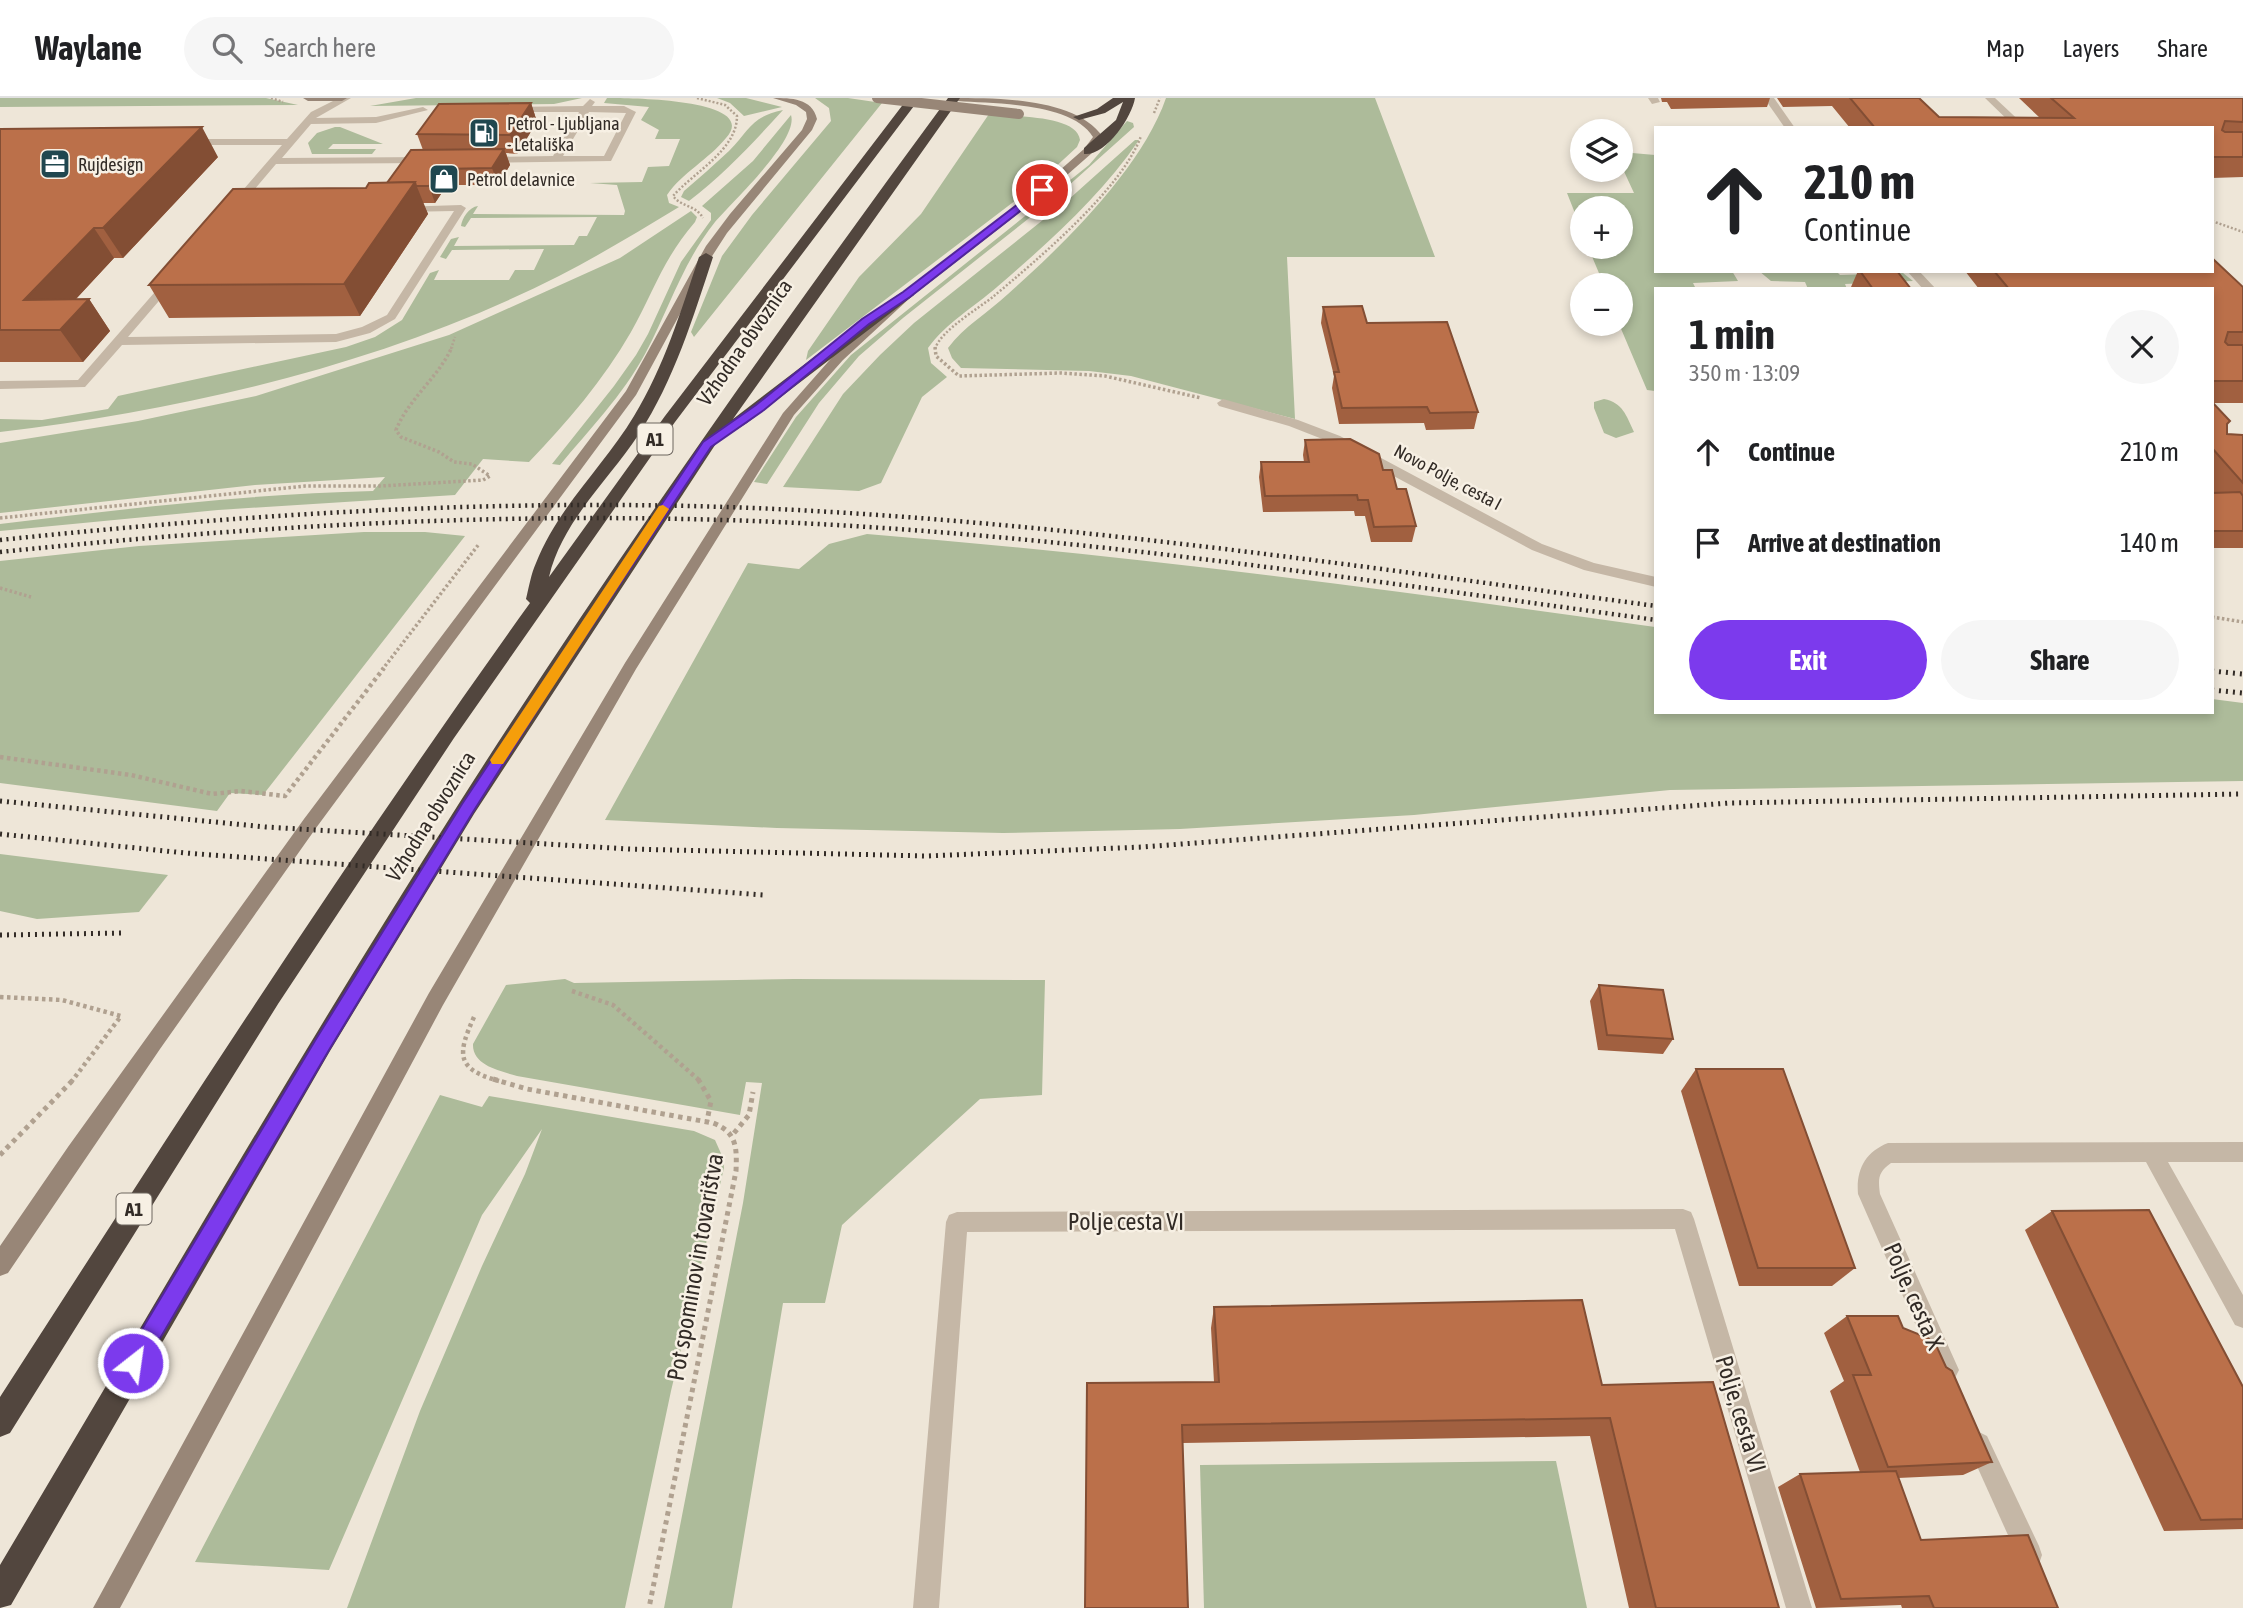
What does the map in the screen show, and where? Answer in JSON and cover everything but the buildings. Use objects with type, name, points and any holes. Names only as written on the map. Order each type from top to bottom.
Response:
[{"type":"highway","name":"Vzhodna obvoznica","points":[[0,1423],[270,997],[532,611],[727,341],[914,98]]},
{"type":"highway","name":"Vzhodna obvoznica","points":[[0,1594],[224,1210],[467,808],[707,444],[828,271],[956,98]]},
{"type":"highway","points":[[1079,117],[1101,111],[1121,98]]},
{"type":"highway","points":[[1088,151],[1113,132],[1125,113],[1129,98]]},
{"type":"highway","points":[[532,611],[544,564],[558,535],[632,433],[654,393],[681,331],[706,257]]},
{"type":"highway","points":[[707,444],[760,407],[865,321],[907,295]]},
{"type":"main road","points":[[308,98],[344,98]]},
{"type":"main road","points":[[0,1265],[64,1169],[334,787],[632,392],[656,354],[677,306],[722,232],[810,126],[812,117],[808,109],[799,103],[778,98]]},
{"type":"main road","points":[[877,98],[1022,109]]},
{"type":"main road","points":[[106,1608],[436,999],[630,667],[789,413],[839,357],[907,295],[1055,180],[1096,141],[1097,134],[1088,122],[1079,117],[956,98]]},
{"type":"street","points":[[308,98],[311,118]]},
{"type":"street","points":[[222,220],[311,118],[344,98]]},
{"type":"street","points":[[556,159],[592,100],[596,98]]},
{"type":"street","points":[[1769,98],[1789,126]]},
{"type":"street","points":[[1990,98],[2020,126]]},
{"type":"street","points":[[471,160],[607,159],[631,112],[624,109],[587,108],[495,109]]},
{"type":"street","points":[[311,118],[376,120],[424,110]]},
{"type":"street","points":[[179,142],[290,142]]},
{"type":"street","points":[[388,160],[415,170]]},
{"type":"street","points":[[274,161],[443,160]]},
{"type":"street","points":[[486,169],[512,160]]},
{"type":"street","points":[[118,341],[336,338],[366,330],[391,317],[461,208],[394,209]]},
{"type":"street","points":[[231,211],[244,210]]},
{"type":"street","points":[[0,385],[81,384],[179,271]]},
{"type":"street","points":[[1914,273],[1928,287]]},
{"type":"street","name":"Novo Polje, cesta I","points":[[1223,403],[1299,424],[1334,438],[1519,537],[1567,559],[1654,581]]},
{"type":"street","points":[[2243,1152],[2152,1153],[2243,1317]]},
{"type":"street","name":"Polje, cesta X","points":[[1959,1396],[1869,1194],[1867,1173],[1874,1161],[1888,1153],[2152,1153]]},
{"type":"street","name":"Polje cesta VI","points":[[926,1608],[957,1222],[1683,1219]]},
{"type":"street","name":"Polje, cesta VI","points":[[1683,1219],[1799,1608]]},
{"type":"street","points":[[1970,1422],[2038,1572]]},
{"type":"path","points":[[697,98],[726,107],[735,115],[738,124],[731,141],[673,196],[678,203],[701,211],[701,224]]},
{"type":"path","points":[[1140,134],[1142,139],[1134,153],[1088,208],[997,292],[942,337],[935,346],[936,356],[959,376],[1047,373],[1105,376],[1151,384],[1223,403]]},
{"type":"path","points":[[2214,222],[2243,232]]},
{"type":"path","points":[[0,518],[305,486],[382,486],[483,480],[490,476],[476,467],[454,462],[401,437],[396,430],[404,409],[446,359],[455,337]]},
{"type":"path","points":[[0,757],[131,775],[212,794],[241,791],[285,796],[479,544]]},
{"type":"path","points":[[0,588],[31,597]]},
{"type":"path","points":[[2214,617],[2243,622]]},
{"type":"path","points":[[572,991],[613,1005],[700,1081],[711,1101],[707,1121]]},
{"type":"path","points":[[0,997],[23,996],[87,1003],[121,1016],[66,1088],[0,1155]]},
{"type":"path","name":"Pot spominov in tovarištva","points":[[474,1017],[462,1044],[466,1064],[475,1074],[527,1089],[707,1121],[724,1125],[734,1133],[737,1147],[736,1171],[649,1608]]},
{"type":"path","points":[[734,1133],[749,1115],[753,1092]]},
{"type":"green space","points":[[0,98],[266,98],[298,105],[0,107]]},
{"type":"green space","points":[[416,98],[582,98],[554,104],[370,106]]},
{"type":"green space","points":[[607,98],[686,103],[725,115],[732,125],[719,146],[667,195],[669,203],[679,207],[589,260],[493,307],[357,358],[287,378],[144,410],[0,432],[0,419],[42,420],[108,409],[118,396],[346,347],[375,337],[402,320],[430,273],[439,270],[434,280],[509,280],[515,270],[534,270],[544,249],[452,250],[446,259],[440,257],[451,239],[459,237],[454,246],[574,245],[579,236],[587,236],[597,217],[471,218],[465,227],[461,226],[467,213],[478,206],[473,214],[624,215],[617,185],[590,183],[642,182],[648,167],[669,166],[680,139],[655,139],[659,130],[641,120],[649,107],[604,103]]},
{"type":"green space","points":[[717,98],[746,98],[782,107],[744,116],[730,103]]},
{"type":"green space","points":[[815,98],[848,98],[882,103],[694,337],[691,332],[722,256],[752,215],[831,121],[829,108]]},
{"type":"green space","points":[[1166,98],[1375,98],[1435,257],[1287,257],[1295,419],[1131,376],[1089,371],[961,368],[952,358],[948,348],[954,340],[1030,274],[1099,204],[1139,151],[1155,125]]},
{"type":"green space","points":[[783,110],[738,158],[702,191],[689,201],[681,197],[752,125],[764,116]]},
{"type":"green space","points":[[989,114],[1056,121],[1068,125],[1080,140],[1077,147],[1037,184],[806,360],[808,351],[859,277],[921,214]]},
{"type":"green space","points":[[791,115],[791,126],[775,155],[715,222],[694,253],[654,337],[627,384],[560,465],[552,464],[636,355],[681,262],[711,220],[711,213],[702,206],[753,161]]},
{"type":"green space","points":[[1127,121],[1133,123],[1134,127],[1057,196],[859,356],[819,403],[767,484],[754,482],[796,417],[851,355],[1089,165]]},
{"type":"green space","points":[[335,127],[383,144],[333,144],[328,149],[376,149],[372,154],[312,154],[308,143],[317,133]]},
{"type":"green space","points":[[1135,140],[1139,140],[1108,181],[1072,218],[997,287],[952,323],[928,348],[931,363],[947,377],[922,397],[881,483],[859,491],[783,487],[843,394],[880,355],[914,323],[1068,200]]},
{"type":"green space","points":[[1633,153],[1654,155],[1654,273],[1733,273],[1738,281],[1693,283],[1695,287],[1654,287],[1654,391],[1647,390],[1624,336],[1633,336],[1633,273],[1599,273],[1593,259],[1633,259],[1633,196],[1570,196],[1570,201],[1567,193],[1634,193],[1629,182],[1633,182]]},
{"type":"green space","points":[[691,211],[697,217],[695,222],[667,262],[620,350],[584,400],[529,462],[483,459],[455,495],[218,510],[0,531],[0,524],[140,508],[279,495],[373,491],[385,477],[255,485],[0,513],[0,443],[138,421],[256,396],[449,335],[620,258]]},
{"type":"green space","points":[[1761,273],[1903,273],[1913,281],[1845,284],[1846,287],[1807,287],[1805,282],[1771,281]]},
{"type":"green space","points":[[1604,399],[1620,407],[1634,432],[1616,438],[1604,433],[1594,402]]},
{"type":"green space","points":[[364,532],[425,532],[465,536],[263,795],[230,793],[217,811],[0,783],[0,561],[139,546]]},
{"type":"green space","points":[[867,534],[1065,552],[1654,627],[1654,714],[2214,714],[2214,699],[2243,703],[2243,781],[1670,790],[1414,815],[1180,829],[1003,833],[777,828],[605,820],[748,563],[799,569],[829,544]]},
{"type":"green space","points":[[0,854],[168,875],[139,912],[37,919],[0,911]]},
{"type":"green space","points":[[565,979],[574,983],[794,979],[1045,980],[1042,1095],[980,1099],[842,1225],[825,1303],[783,1303],[732,1608],[664,1608],[743,1203],[762,1083],[746,1082],[740,1115],[517,1076],[489,1066],[477,1058],[473,1044],[506,985]]},
{"type":"green space","points":[[440,1095],[482,1107],[489,1096],[694,1131],[715,1140],[723,1158],[724,1168],[671,1391],[625,1608],[347,1608],[420,1411],[525,1174],[542,1129],[482,1215],[329,1570],[195,1562]]},
{"type":"green space","points":[[1556,1461],[1587,1608],[1204,1608],[1200,1465]]},
{"type":"railway","points":[[0,540],[291,515],[485,506],[776,509],[997,525],[1217,548],[1654,606]]},
{"type":"railway","points":[[0,552],[204,534],[408,522],[613,518],[818,524],[1028,540],[1238,563],[1654,620]]},
{"type":"railway","points":[[2214,671],[2243,674]]},
{"type":"railway","points":[[2214,690],[2243,693]]},
{"type":"railway","points":[[0,801],[266,827],[629,849],[927,856],[1142,847],[1729,803],[2243,794]]},
{"type":"railway","points":[[0,834],[185,853],[764,895]]},
{"type":"railway","points":[[0,935],[123,933]]},
{"type":"slow traffic","points":[[498,760],[663,509]]},
{"type":"place","name":"Petrol - Ljubljana - Letališka","points":[[484,133]]},
{"type":"place","name":"Rujdesign","points":[[55,164]]},
{"type":"place","name":"Petrol delavnice","points":[[444,179]]},
{"type":"route","points":[[133,1363],[322,1044],[467,808],[707,444],[760,407],[865,321],[907,295],[1042,190]]}]
